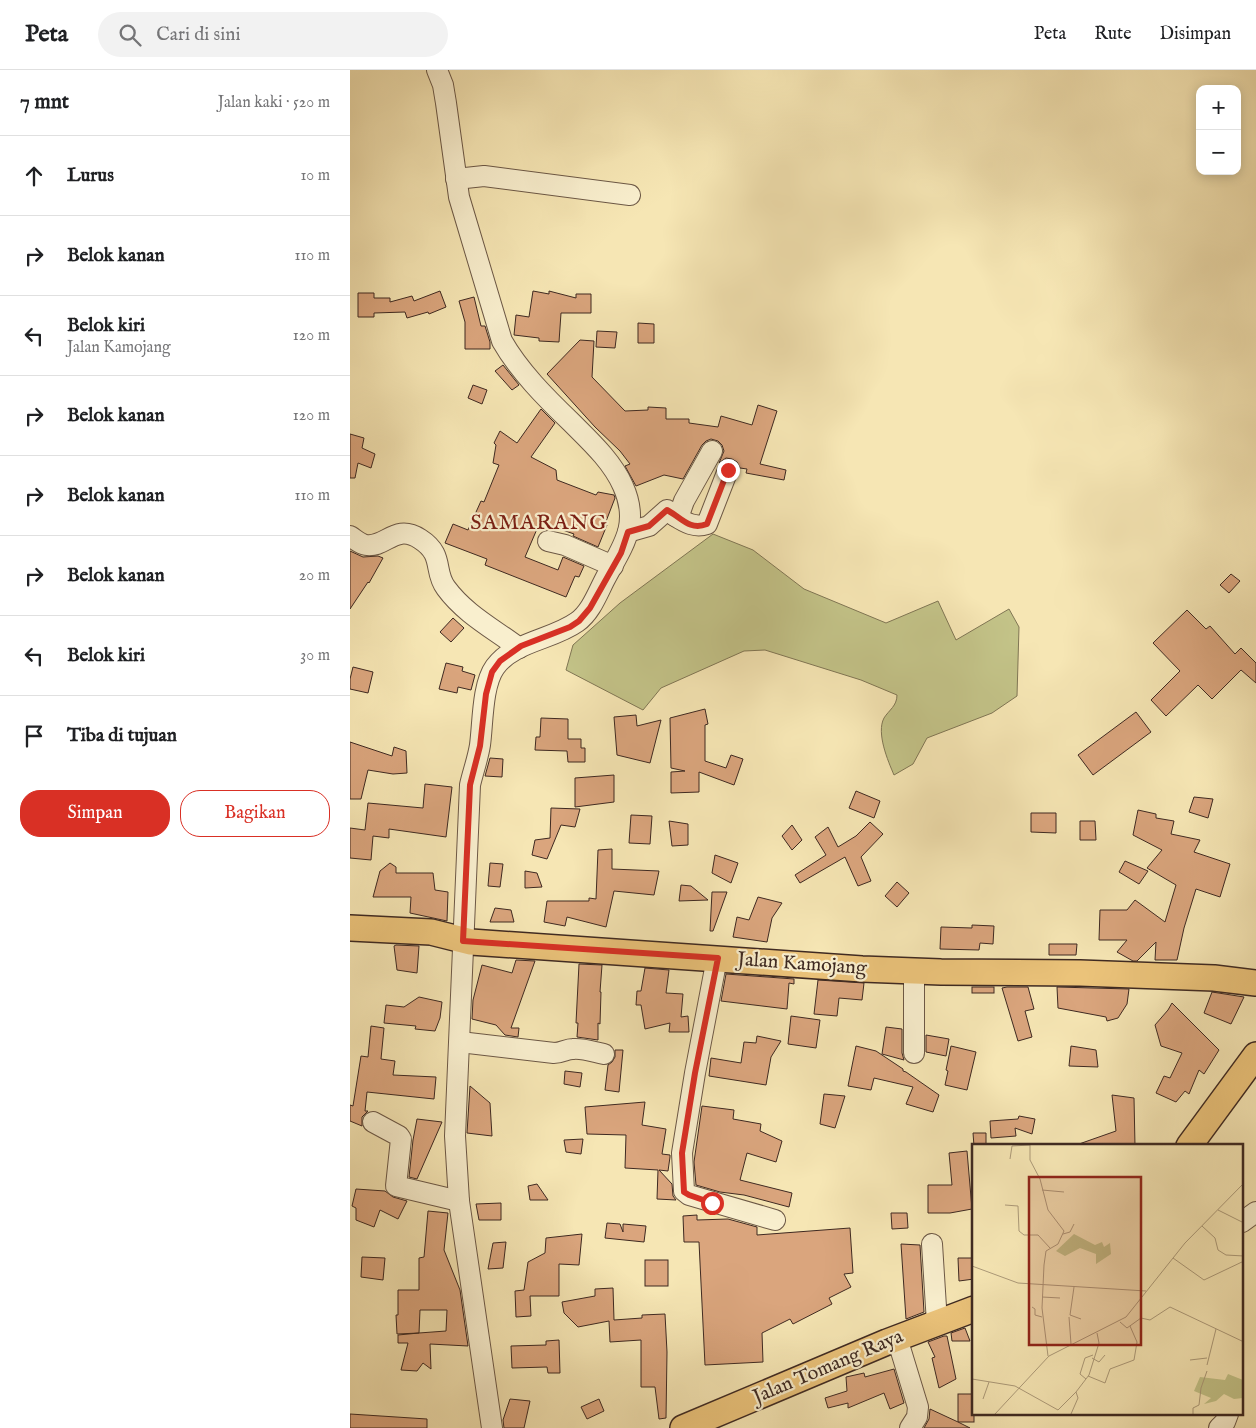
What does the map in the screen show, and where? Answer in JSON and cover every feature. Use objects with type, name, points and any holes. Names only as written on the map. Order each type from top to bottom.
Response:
[{"type":"main road","name":"Jalan Kamojang","points":[[350,928],[431,932],[463,941],[914,971],[1080,973],[1214,978],[1256,983]]},
{"type":"main road","points":[[1189,1144],[1256,1055]]},
{"type":"main road","name":"Jalan Tomang Raya","points":[[683,1428],[897,1338],[972,1310]]},
{"type":"street","points":[[437,70],[444,94],[459,197],[502,341],[509,353],[540,391],[606,459],[623,485],[630,511],[628,532],[621,553],[590,608],[579,621],[570,627],[519,648],[496,666],[492,672],[486,694],[480,746],[470,785],[455,1136],[459,1201],[492,1428]]},
{"type":"street","points":[[456,179],[484,176],[540,185],[630,195]]},
{"type":"street","points":[[675,516],[679,515],[712,451]]},
{"type":"street","points":[[628,532],[649,526],[667,510],[685,522],[700,527],[707,524],[728,470]]},
{"type":"street","points":[[350,536],[359,543],[370,545],[379,543],[393,535],[411,535],[420,539],[437,557],[442,582],[459,603],[471,614],[519,648]]},
{"type":"street","points":[[548,541],[565,545],[613,566]]},
{"type":"street","points":[[718,958],[695,1073],[682,1153],[684,1192],[775,1220]]},
{"type":"street","points":[[914,971],[914,1053]]},
{"type":"street","points":[[460,1042],[554,1053],[575,1049],[604,1054]]},
{"type":"street","points":[[373,1122],[399,1136],[401,1139],[396,1186],[459,1201]]},
{"type":"street","points":[[1244,1221],[1256,1212]]},
{"type":"street","points":[[932,1244],[937,1323]]},
{"type":"street","points":[[897,1338],[917,1400],[917,1417],[910,1428]]},
{"type":"street","points":[[1219,1428],[1225,1422],[1227,1416]]},
{"type":"green space","points":[[713,534],[753,550],[804,589],[886,623],[938,601],[956,640],[1009,609],[1019,627],[1017,696],[992,713],[927,738],[913,764],[894,775],[884,747],[881,731],[884,718],[894,705],[897,695],[861,680],[765,650],[744,651],[661,688],[643,710],[566,670],[573,645],[620,603]]},
{"type":"building","points":[[440,291],[446,307],[429,314],[428,312],[407,318],[405,312],[374,313],[374,317],[358,317],[358,293],[374,293],[374,298],[390,298],[390,302],[412,296],[414,301]]},
{"type":"building","points":[[533,291],[549,294],[549,291],[576,298],[576,294],[591,294],[591,313],[561,313],[559,342],[539,341],[539,338],[514,335],[516,315],[529,317]]},
{"type":"building","points":[[474,297],[481,326],[485,326],[490,342],[490,349],[465,349],[465,322],[459,301]]},
{"type":"building","points":[[638,323],[654,324],[654,343],[638,343]]},
{"type":"building","points":[[597,331],[617,332],[615,348],[596,347]]},
{"type":"building","points":[[580,340],[594,341],[592,377],[625,411],[648,410],[648,407],[666,408],[666,419],[689,419],[689,423],[718,427],[721,416],[752,425],[758,405],[777,411],[760,464],[786,470],[784,480],[746,473],[747,469],[740,468],[737,462],[732,459],[726,458],[719,463],[724,451],[722,445],[718,441],[711,439],[702,445],[683,479],[664,475],[636,486],[625,466],[630,464],[620,451],[595,427],[547,374]]},
{"type":"building","points":[[503,365],[519,385],[512,390],[495,371]]},
{"type":"building","points":[[473,385],[487,390],[482,404],[468,398]]},
{"type":"building","points":[[541,409],[555,423],[531,457],[556,470],[557,480],[596,495],[598,492],[614,495],[615,498],[598,547],[573,536],[574,534],[540,522],[525,557],[558,570],[563,557],[584,566],[579,577],[575,576],[566,597],[485,565],[487,559],[445,543],[453,524],[468,530],[481,501],[484,502],[499,465],[493,463],[496,445],[494,443],[500,431],[517,443]]},
{"type":"building","points":[[350,434],[364,438],[362,448],[375,454],[371,468],[358,463],[355,478],[350,478]]},
{"type":"building","points":[[350,551],[363,557],[378,556],[383,558],[369,583],[350,609]]},
{"type":"building","points":[[1231,574],[1240,581],[1229,593],[1220,585]]},
{"type":"building","points":[[1187,610],[1206,629],[1210,626],[1235,654],[1241,648],[1256,663],[1256,683],[1241,670],[1212,699],[1198,685],[1166,716],[1151,700],[1180,671],[1153,643]]},
{"type":"building","points":[[453,618],[464,628],[451,642],[440,632]]},
{"type":"building","points":[[446,663],[463,667],[462,671],[475,675],[471,690],[458,687],[457,693],[439,689]]},
{"type":"building","points":[[353,667],[373,672],[368,693],[350,689]]},
{"type":"building","points":[[705,709],[708,724],[705,725],[705,761],[726,768],[731,755],[743,759],[734,785],[699,772],[699,792],[671,793],[671,772],[685,771],[671,768],[670,718]]},
{"type":"building","points":[[1136,712],[1151,732],[1093,775],[1078,755]]},
{"type":"building","points":[[636,715],[637,726],[661,720],[650,763],[617,755],[614,717]]},
{"type":"building","points":[[541,718],[568,719],[568,739],[581,739],[581,748],[585,748],[585,762],[568,762],[567,751],[535,750],[536,737],[540,737]]},
{"type":"building","points":[[350,742],[392,756],[394,747],[406,751],[407,773],[393,774],[368,770],[361,799],[350,799]]},
{"type":"building","points":[[490,758],[503,759],[502,777],[485,776]]},
{"type":"building","points":[[614,775],[614,802],[575,807],[575,778]]},
{"type":"building","points":[[425,784],[452,787],[446,837],[389,829],[389,838],[373,836],[371,860],[350,858],[350,828],[365,830],[368,803],[423,808]]},
{"type":"building","points":[[856,791],[880,801],[874,818],[849,808]]},
{"type":"building","points":[[1194,797],[1213,799],[1208,818],[1189,812]]},
{"type":"building","points":[[551,808],[580,809],[575,827],[561,825],[547,859],[532,855],[535,840],[550,838]]},
{"type":"building","points":[[1138,810],[1156,814],[1156,818],[1174,821],[1171,834],[1200,840],[1194,852],[1230,864],[1220,897],[1196,889],[1184,928],[1177,960],[1155,960],[1156,942],[1137,961],[1133,961],[1117,952],[1127,940],[1099,940],[1100,910],[1127,910],[1135,900],[1165,922],[1176,885],[1147,868],[1162,850],[1133,835]]},
{"type":"building","points":[[1031,813],[1056,813],[1056,833],[1031,832]]},
{"type":"building","points":[[631,815],[652,816],[650,844],[629,843]]},
{"type":"building","points":[[669,821],[688,824],[688,845],[672,846]]},
{"type":"building","points":[[1080,821],[1095,821],[1096,840],[1080,840]]},
{"type":"building","points":[[870,822],[883,834],[861,857],[871,881],[858,886],[845,857],[800,883],[795,875],[826,855],[815,837],[828,827],[838,847],[856,836]]},
{"type":"building","points":[[792,825],[802,840],[792,850],[782,836]]},
{"type":"building","points":[[612,849],[612,869],[659,871],[654,895],[614,891],[606,927],[567,917],[565,926],[544,922],[547,901],[589,901],[589,898],[596,899],[598,850]]},
{"type":"building","points":[[715,855],[738,863],[731,883],[712,873]]},
{"type":"building","points":[[1125,861],[1148,871],[1139,884],[1119,872]]},
{"type":"building","points":[[390,863],[396,867],[396,873],[433,873],[435,890],[448,892],[447,921],[410,913],[411,897],[373,897],[380,871]]},
{"type":"building","points":[[490,863],[503,864],[500,887],[488,886]]},
{"type":"building","points":[[525,871],[537,873],[542,887],[525,888]]},
{"type":"building","points":[[897,882],[909,893],[897,907],[885,896]]},
{"type":"building","points":[[681,885],[691,886],[708,900],[679,901]]},
{"type":"building","points":[[712,892],[727,892],[713,931],[710,931]]},
{"type":"building","points":[[758,897],[782,903],[772,918],[767,942],[733,937],[737,917],[749,920]]},
{"type":"building","points":[[495,908],[511,910],[514,922],[490,922]]},
{"type":"building","points":[[972,925],[994,926],[993,944],[980,943],[979,950],[940,949],[941,927],[972,928]]},
{"type":"building","points":[[1049,944],[1077,944],[1076,955],[1049,955]]},
{"type":"building","points":[[394,946],[419,946],[417,973],[397,970]]},
{"type":"building","points":[[516,960],[535,961],[511,1028],[519,1028],[518,1037],[505,1035],[496,1025],[472,1019],[473,1000],[482,965],[512,973]]},
{"type":"building","points":[[579,964],[602,965],[598,1040],[577,1037]]},
{"type":"building","points":[[645,968],[669,970],[666,993],[683,994],[681,1017],[688,1016],[689,1032],[669,1032],[670,1023],[645,1029],[641,1005],[636,1005],[637,991],[641,991]]},
{"type":"building","points":[[726,974],[794,979],[794,984],[789,983],[787,1009],[721,1001]]},
{"type":"building","points":[[818,980],[864,983],[862,1000],[839,998],[837,1016],[814,1014]]},
{"type":"building","points":[[972,987],[994,987],[994,993],[972,993]]},
{"type":"building","points":[[1028,987],[1034,1009],[1025,1011],[1032,1037],[1018,1041],[1002,988]]},
{"type":"building","points":[[1057,987],[1129,989],[1127,1004],[1118,1018],[1107,1021],[1106,1017],[1058,1008]]},
{"type":"building","points":[[1212,992],[1244,997],[1231,1024],[1204,1013]]},
{"type":"building","points":[[419,997],[442,1002],[440,1018],[435,1031],[415,1029],[416,1026],[384,1023],[386,1005],[404,1007]]},
{"type":"building","points":[[1172,1003],[1219,1050],[1204,1074],[1199,1070],[1189,1094],[1185,1091],[1176,1102],[1156,1093],[1164,1076],[1170,1078],[1182,1053],[1161,1046],[1155,1025]]},
{"type":"building","points":[[791,1016],[820,1020],[816,1048],[788,1044]]},
{"type":"building","points":[[371,1026],[384,1028],[381,1059],[395,1061],[393,1075],[436,1077],[434,1099],[367,1092],[365,1111],[368,1111],[362,1117],[362,1126],[350,1121],[350,1105],[353,1106],[361,1056],[368,1057]]},
{"type":"building","points":[[886,1027],[902,1029],[902,1053],[904,1060],[882,1054]]},
{"type":"building","points":[[926,1035],[949,1039],[946,1056],[926,1052]]},
{"type":"building","points":[[757,1036],[781,1041],[771,1057],[766,1085],[709,1076],[711,1058],[741,1063],[744,1042],[756,1043]]},
{"type":"building","points":[[856,1046],[876,1051],[939,1095],[933,1112],[906,1104],[913,1087],[874,1078],[871,1090],[848,1086]]},
{"type":"building","points":[[951,1046],[976,1052],[967,1090],[945,1085]]},
{"type":"building","points":[[1071,1046],[1096,1050],[1098,1067],[1069,1066]]},
{"type":"building","points":[[615,1050],[623,1050],[619,1092],[605,1090],[608,1065],[615,1057]]},
{"type":"building","points":[[565,1071],[582,1073],[580,1087],[564,1084]]},
{"type":"building","points":[[470,1086],[490,1103],[492,1136],[467,1133]]},
{"type":"building","points":[[824,1094],[845,1096],[835,1128],[820,1124]]},
{"type":"building","points":[[1112,1095],[1134,1098],[1135,1144],[1079,1144],[1116,1131]]},
{"type":"building","points":[[645,1102],[642,1125],[666,1129],[662,1154],[670,1155],[668,1171],[659,1170],[672,1184],[673,1196],[676,1200],[657,1199],[658,1170],[625,1168],[626,1135],[587,1134],[585,1107]]},
{"type":"building","points":[[702,1106],[734,1110],[733,1119],[761,1124],[760,1131],[782,1141],[776,1162],[747,1153],[740,1180],[792,1193],[789,1207],[696,1185],[694,1162]]},
{"type":"building","points":[[1019,1116],[1035,1119],[1032,1134],[1015,1128],[1016,1136],[991,1138],[990,1121],[1018,1119]]},
{"type":"building","points":[[417,1119],[442,1122],[417,1179],[409,1177]]},
{"type":"building","points":[[973,1133],[986,1133],[986,1144],[974,1144]]},
{"type":"building","points":[[583,1139],[581,1154],[566,1152],[564,1140]]},
{"type":"building","points":[[967,1151],[972,1209],[950,1213],[928,1213],[928,1185],[952,1185],[949,1153]]},
{"type":"building","points":[[537,1184],[548,1200],[530,1200],[528,1186]]},
{"type":"building","points":[[356,1189],[385,1191],[393,1197],[407,1201],[398,1219],[380,1210],[374,1227],[356,1220],[356,1208],[352,1206]]},
{"type":"building","points":[[501,1203],[501,1220],[479,1220],[476,1204]]},
{"type":"building","points":[[428,1211],[448,1213],[444,1250],[460,1290],[468,1346],[430,1344],[431,1369],[423,1363],[417,1371],[401,1370],[408,1343],[398,1343],[398,1335],[419,1333],[397,1334],[398,1290],[419,1290],[419,1258],[424,1257]],"holes":[[[420,1310],[447,1310],[446,1331],[419,1333]]]},
{"type":"building","points":[[891,1213],[907,1213],[908,1228],[892,1229]]},
{"type":"building","points":[[697,1215],[697,1220],[728,1219],[757,1227],[757,1235],[850,1228],[853,1273],[844,1274],[851,1287],[829,1298],[832,1304],[793,1324],[790,1319],[762,1333],[763,1362],[705,1365],[699,1242],[684,1242],[683,1216]]},
{"type":"building","points":[[607,1223],[620,1224],[623,1232],[623,1224],[646,1226],[644,1242],[605,1238]]},
{"type":"building","points":[[582,1234],[579,1265],[559,1264],[559,1296],[530,1296],[531,1316],[516,1317],[515,1291],[524,1290],[528,1262],[545,1253],[546,1238]]},
{"type":"building","points":[[506,1242],[503,1268],[488,1269],[493,1243]]},
{"type":"building","points":[[901,1244],[920,1245],[924,1312],[906,1319]]},
{"type":"building","points":[[362,1257],[385,1258],[383,1280],[361,1277]]},
{"type":"building","points":[[958,1258],[972,1258],[972,1279],[959,1281]]},
{"type":"building","points":[[645,1260],[668,1260],[668,1286],[645,1286]]},
{"type":"building","points":[[613,1288],[614,1320],[642,1318],[642,1315],[665,1314],[667,1352],[666,1418],[659,1419],[655,1387],[641,1387],[641,1340],[610,1342],[609,1321],[578,1327],[564,1313],[562,1302],[595,1296],[595,1289]]},
{"type":"building","points":[[965,1328],[970,1341],[952,1341],[951,1333]]},
{"type":"building","points":[[947,1336],[956,1379],[939,1388],[932,1358],[935,1357],[928,1342]]},
{"type":"building","points":[[559,1340],[560,1373],[548,1373],[547,1367],[512,1368],[511,1346],[546,1345],[546,1341]]},
{"type":"building","points":[[894,1369],[904,1403],[890,1409],[884,1393],[848,1408],[848,1403],[828,1408],[825,1398],[847,1391],[846,1377],[864,1373],[865,1377]]},
{"type":"building","points":[[958,1394],[972,1394],[972,1416],[974,1416],[974,1422],[958,1422]]},
{"type":"building","points":[[510,1399],[530,1401],[524,1428],[504,1428],[503,1420]]},
{"type":"building","points":[[599,1399],[604,1411],[587,1419],[581,1407]]},
{"type":"building","points":[[930,1409],[970,1428],[924,1428],[929,1419]]},
{"type":"building","points":[[350,1414],[427,1419],[427,1428],[350,1428]]},
{"type":"district","name":"SAMARANG","points":[[539,523]]},
{"type":"route","points":[[712,1203],[684,1192],[682,1153],[695,1073],[718,958],[463,941],[470,785],[480,746],[486,694],[492,672],[500,661],[521,646],[552,635],[579,621],[590,608],[621,553],[628,532],[649,526],[657,521],[667,510],[685,522],[700,527],[707,524],[728,470]]}]
